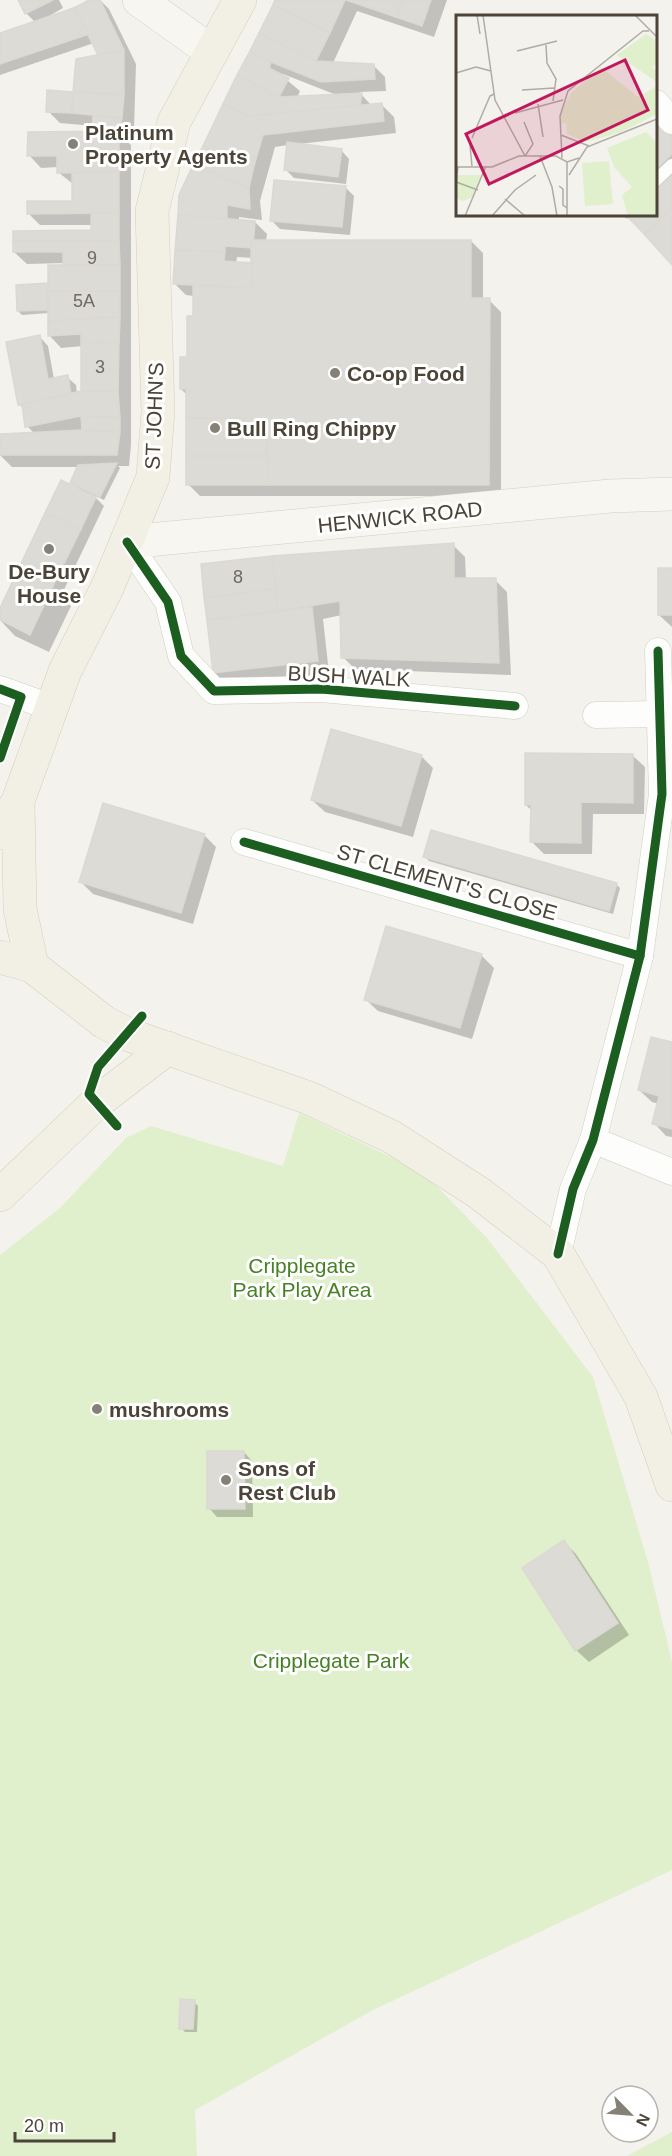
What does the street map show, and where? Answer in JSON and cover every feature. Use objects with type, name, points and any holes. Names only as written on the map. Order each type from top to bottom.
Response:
[{"type":"main road","points":[[139,0],[212,52]]},
{"type":"main road","name":"ST JOHN'S","points":[[0,833],[18,801],[50,707],[128,542],[153,477],[158,411],[152,211],[174,122],[240,0]]},
{"type":"main road","name":"HENWICK ROAD","points":[[128,542],[610,496],[672,494]]},
{"type":"main road","name":"ST JOHN'S","points":[[18,801],[20,909],[32,966]]},
{"type":"main road","points":[[0,957],[32,966],[104,1022],[129,1035],[309,1098],[392,1137],[479,1193],[558,1254],[641,1397],[672,1485]]},
{"type":"main road","points":[[0,1195],[96,1103],[168,1048]]},
{"type":"street","points":[[657,104],[672,121]]},
{"type":"street","name":"BUSH WALK","points":[[128,542],[168,602],[181,656],[214,692],[321,689],[515,706]]},
{"type":"street","points":[[558,1254],[573,1189],[593,1140],[640,956],[662,794],[658,651]]},
{"type":"street","points":[[0,690],[50,707]]},
{"type":"street","points":[[596,715],[660,714]]},
{"type":"street","name":"ST CLEMENT'S CLOSE","points":[[244,842],[640,956]]},
{"type":"street","points":[[593,1140],[672,1172]]},
{"type":"lane","points":[[657,179],[672,165]]},
{"type":"green space","name":"Cripplegate Park","points":[[299,1113],[424,1173],[487,1238],[593,1377],[648,1562],[672,1662],[672,1870],[373,2010],[195,2110],[197,2156],[0,2156],[0,1255],[60,1208],[126,1138],[151,1126],[283,1166]]},
{"type":"green space","points":[[672,2132],[672,2156],[627,2156],[650,2144],[660,2144],[660,2138]]},
{"type":"building","points":[[18,0],[53,0],[25,14]]},
{"type":"building","points":[[89,0],[100,0],[124,50],[98,55],[74,8]]},
{"type":"building","points":[[275,0],[345,0],[330,33],[273,5]]},
{"type":"building","points":[[346,0],[402,0],[396,17]]},
{"type":"building","points":[[402,0],[431,0],[422,26],[396,17]]},
{"type":"building","points":[[273,5],[330,33],[316,61],[259,33]]},
{"type":"building","points":[[74,8],[89,34],[0,64],[0,33]]},
{"type":"building","points":[[259,33],[316,61],[374,64],[375,79],[321,82],[250,51]]},
{"type":"building","points":[[124,50],[124,95],[73,92],[76,59]]},
{"type":"building","points":[[250,51],[271,62],[269,68],[289,78],[279,97],[237,75]]},
{"type":"building","points":[[237,75],[279,97],[362,93],[360,106],[248,116],[223,104]]},
{"type":"building","points":[[47,90],[73,92],[72,113],[46,112]]},
{"type":"building","points":[[73,92],[124,95],[122,118],[72,113]]},
{"type":"building","points":[[382,103],[384,121],[263,135],[254,166],[203,146],[223,104],[248,116]]},
{"type":"building","points":[[93,116],[122,118],[119,131],[92,131]]},
{"type":"building","points":[[657,119],[672,136],[672,154],[657,168]]},
{"type":"building","name":"Platinum Property Agents","points":[[119,131],[119,172],[57,173],[57,156],[27,156],[28,132]]},
{"type":"building","points":[[287,142],[342,149],[338,177],[284,170]]},
{"type":"building","points":[[203,146],[254,166],[249,188],[193,165]]},
{"type":"building","points":[[193,165],[249,188],[250,209],[227,205],[227,220],[178,215],[179,195]]},
{"type":"building","points":[[119,172],[119,213],[27,214],[27,201],[72,201],[72,173]]},
{"type":"building","points":[[672,173],[672,208],[644,234],[627,216],[657,216],[657,187]]},
{"type":"building","points":[[274,180],[346,186],[342,227],[270,221]]},
{"type":"building","points":[[672,208],[672,265],[644,234]]},
{"type":"building","points":[[91,213],[119,213],[119,241],[13,241],[13,231],[91,230]]},
{"type":"building","points":[[178,215],[255,221],[253,248],[225,246],[225,252],[175,250]]},
{"type":"building","name":"Co-op Food","points":[[251,240],[471,240],[471,298],[490,298],[489,485],[267,485],[267,438],[244,438],[244,418],[186,418],[186,389],[180,389],[180,357],[187,357],[187,316],[193,316],[193,285],[251,288]]},
{"type":"building","points":[[13,241],[119,241],[120,265],[63,265],[63,252],[13,252]]},
{"type":"building","points":[[175,250],[225,252],[224,261],[252,263],[251,288],[173,284]]},
{"type":"building","points":[[48,265],[120,265],[120,291],[48,291]]},
{"type":"building","points":[[48,283],[49,310],[17,311],[16,285]]},
{"type":"building","points":[[48,291],[120,291],[120,317],[48,321]]},
{"type":"building","points":[[120,317],[119,343],[81,342],[81,334],[48,336],[48,321]]},
{"type":"building","points":[[40,335],[48,379],[68,375],[71,395],[18,405],[6,342]]},
{"type":"building","points":[[81,342],[119,343],[118,391],[81,391]]},
{"type":"building","points":[[81,391],[118,391],[120,418],[81,416],[25,427],[22,404]]},
{"type":"building","points":[[81,416],[120,418],[120,432],[82,430]]},
{"type":"building","name":"Bull Ring Chippy","points":[[186,418],[244,418],[244,438],[267,438],[267,456],[186,456]]},
{"type":"building","points":[[82,430],[120,432],[117,455],[0,455],[0,434]]},
{"type":"building","points":[[186,456],[267,456],[267,485],[186,485]]},
{"type":"building","points":[[117,463],[100,497],[70,483],[78,465]]},
{"type":"building","points":[[61,480],[96,497],[81,529],[45,513]]},
{"type":"building","name":"De-Bury House","points":[[45,513],[81,529],[53,586],[18,570]]},
{"type":"building","points":[[454,543],[454,578],[496,578],[499,663],[341,658],[340,601],[278,611],[272,556]]},
{"type":"building","points":[[272,556],[276,589],[204,598],[201,564]]},
{"type":"building","points":[[658,568],[672,568],[672,615],[658,615]]},
{"type":"building","points":[[18,570],[53,586],[30,635],[0,620],[0,608]]},
{"type":"building","points":[[276,589],[278,611],[207,620],[204,598]]},
{"type":"building","points":[[312,607],[318,661],[213,673],[207,620]]},
{"type":"building","points":[[331,729],[422,755],[401,826],[311,800]]},
{"type":"building","points":[[525,753],[633,754],[633,803],[581,802],[581,843],[530,842],[531,805],[525,805]]},
{"type":"building","points":[[103,803],[205,834],[181,913],[79,882]]},
{"type":"building","points":[[431,830],[617,883],[609,911],[423,857]]},
{"type":"building","points":[[386,926],[482,954],[460,1028],[364,1000]]},
{"type":"building","points":[[651,1037],[672,1042],[672,1129],[652,1124],[659,1096],[638,1090]]},
{"type":"building","name":"Sons of Rest Club","points":[[207,1451],[244,1451],[245,1509],[207,1509]]},
{"type":"building","points":[[564,1540],[618,1623],[575,1651],[522,1568]]},
{"type":"building","points":[[180,1999],[195,2000],[193,2029],[179,2029]]},
{"type":"cycle path","points":[[127,542],[168,602],[181,656],[214,691],[321,689],[515,706]]},
{"type":"cycle path","points":[[558,1254],[573,1189],[593,1140],[640,956],[662,794],[658,651]]},
{"type":"cycle path","points":[[0,689],[21,697],[0,758]]},
{"type":"cycle path","points":[[244,842],[640,956]]},
{"type":"cycle path","points":[[117,1126],[89,1094],[98,1067],[142,1016]]},
{"type":"place","name":"Platinum Property Agents","points":[[73,144]]},
{"type":"place","name":"Co-op Food","points":[[335,373]]},
{"type":"place","name":"Bull Ring Chippy","points":[[215,428]]},
{"type":"place","name":"De-Bury House","points":[[49,549]]},
{"type":"place","name":"mushrooms","points":[[97,1409]]},
{"type":"place","name":"Sons of Rest Club","points":[[226,1480]]},
{"type":"park label","name":"Cripplegate Park Play Area","points":[[302,1277]]}]
